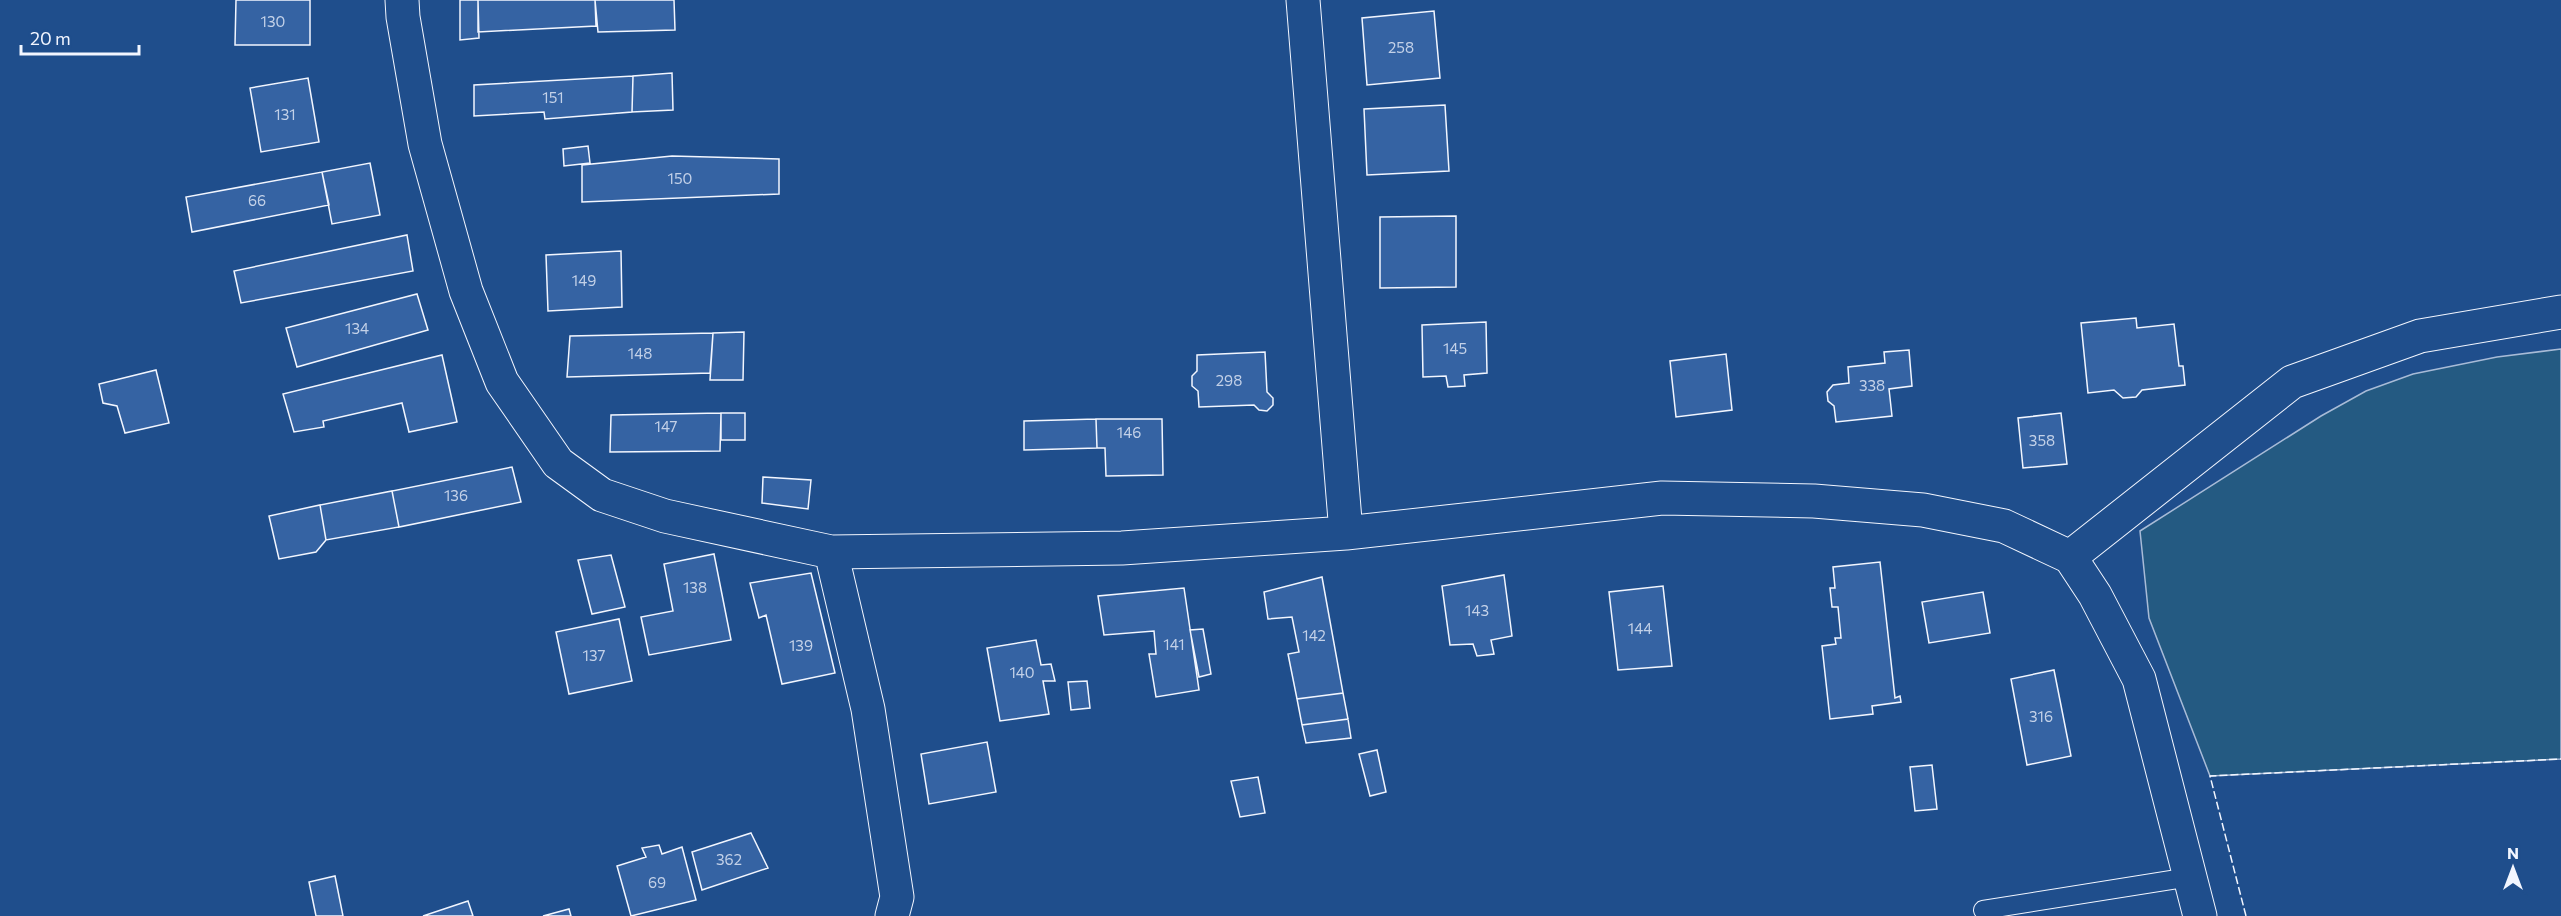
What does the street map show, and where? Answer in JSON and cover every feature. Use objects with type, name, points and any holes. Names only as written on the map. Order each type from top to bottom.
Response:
[{"type":"street","points":[[402,0],[425,144],[466,291],[502,382],[558,463],[602,495],[665,516],[831,552],[1122,548],[1346,533],[1662,498],[1814,501],[1923,510],[2004,526],[2070,557],[2095,595],[2139,679],[2200,916]]},
{"type":"street","points":[[1303,0],[1346,533]]},
{"type":"street","points":[[2070,557],[2292,382],[2420,336],[2561,312]]},
{"type":"street","points":[[831,552],[868,710],[897,897],[892,916]]},
{"type":"lane","points":[[1983,909],[2190,877]]},
{"type":"shaded area","points":[[2561,349],[2561,759],[2210,776],[2149,618],[2140,531],[2321,416],[2366,391],[2413,374],[2497,357]]},
{"type":"building","points":[[236,0],[310,0],[310,45],[235,45]]},
{"type":"building","points":[[460,0],[478,0],[479,38],[460,40]]},
{"type":"building","points":[[478,0],[595,0],[596,26],[478,32]]},
{"type":"building","points":[[595,0],[674,0],[675,30],[598,32]]},
{"type":"building","points":[[1434,11],[1440,78],[1367,85],[1362,18]]},
{"type":"building","points":[[672,73],[673,110],[632,112],[633,76]]},
{"type":"building","points":[[633,76],[632,112],[545,119],[544,112],[474,116],[474,85]]},
{"type":"building","points":[[308,78],[319,142],[261,152],[250,88]]},
{"type":"building","points":[[1445,105],[1449,171],[1367,175],[1364,109]]},
{"type":"building","points":[[588,146],[590,163],[564,166],[563,149]]},
{"type":"building","points":[[672,156],[779,159],[779,194],[582,202],[582,165]]},
{"type":"building","points":[[370,163],[380,215],[332,224],[322,172]]},
{"type":"building","points":[[322,172],[329,205],[192,232],[186,197]]},
{"type":"building","points":[[1456,216],[1456,287],[1380,288],[1380,217]]},
{"type":"building","points":[[407,235],[413,271],[241,303],[234,271]]},
{"type":"building","points":[[621,251],[622,307],[548,311],[546,255]]},
{"type":"building","points":[[417,294],[428,330],[297,367],[286,328]]},
{"type":"building","points":[[2136,318],[2137,328],[2174,324],[2179,366],[2183,366],[2185,385],[2142,390],[2136,397],[2123,398],[2114,390],[2088,393],[2081,323]]},
{"type":"building","points":[[1486,322],[1487,373],[1464,375],[1465,386],[1448,387],[1446,376],[1423,377],[1422,325]]},
{"type":"building","points":[[744,332],[743,380],[710,380],[713,333]]},
{"type":"building","points":[[713,333],[710,373],[567,377],[570,336]]},
{"type":"building","points":[[1909,350],[1912,386],[1889,389],[1892,416],[1836,422],[1834,406],[1828,401],[1827,392],[1833,385],[1849,383],[1848,367],[1885,363],[1884,352]]},
{"type":"building","points":[[1265,352],[1267,392],[1273,398],[1273,405],[1267,411],[1259,410],[1254,405],[1199,407],[1198,391],[1192,386],[1192,376],[1197,371],[1197,355]]},
{"type":"building","points":[[1726,354],[1732,410],[1676,417],[1670,361]]},
{"type":"building","points":[[442,355],[457,422],[409,432],[402,403],[323,421],[324,427],[294,432],[283,394]]},
{"type":"building","points":[[156,370],[169,423],[125,433],[117,406],[103,403],[99,384]]},
{"type":"building","points":[[721,413],[720,451],[610,452],[611,415]]},
{"type":"building","points":[[721,413],[745,413],[745,440],[721,440]]},
{"type":"building","points":[[2061,413],[2067,464],[2023,468],[2018,418]]},
{"type":"building","points":[[1096,419],[1162,419],[1163,475],[1106,476],[1105,448],[1097,448]]},
{"type":"building","points":[[1096,419],[1097,448],[1024,450],[1024,421]]},
{"type":"building","points":[[512,467],[521,502],[399,527],[392,491]]},
{"type":"building","points":[[763,477],[811,480],[808,509],[762,503]]},
{"type":"building","points":[[392,491],[399,527],[326,540],[320,505]]},
{"type":"building","points":[[320,505],[326,540],[316,552],[279,559],[269,516]]},
{"type":"building","points":[[714,554],[731,640],[649,655],[641,617],[673,611],[664,564]]},
{"type":"building","points":[[611,555],[625,607],[592,614],[578,560]]},
{"type":"building","points":[[1880,562],[1895,698],[1900,696],[1901,702],[1872,706],[1873,714],[1830,719],[1822,646],[1836,644],[1835,638],[1841,638],[1838,607],[1832,607],[1830,588],[1835,588],[1833,567]]},
{"type":"building","points":[[811,573],[835,673],[782,684],[766,615],[759,618],[750,583]]},
{"type":"building","points":[[1504,575],[1512,636],[1491,640],[1494,654],[1477,656],[1473,644],[1450,645],[1442,586]]},
{"type":"building","points":[[1322,577],[1343,693],[1297,699],[1288,654],[1299,652],[1292,617],[1268,619],[1264,592]]},
{"type":"building","points":[[1663,586],[1672,666],[1618,670],[1609,592]]},
{"type":"building","points":[[1184,588],[1199,690],[1156,697],[1149,654],[1156,654],[1154,631],[1104,635],[1098,596]]},
{"type":"building","points":[[1983,592],[1990,633],[1929,643],[1922,602]]},
{"type":"building","points":[[619,619],[632,681],[569,694],[556,632]]},
{"type":"building","points":[[1203,629],[1211,674],[1199,677],[1190,630]]},
{"type":"building","points":[[1036,640],[1041,665],[1051,664],[1055,681],[1043,681],[1049,714],[1000,721],[987,648]]},
{"type":"building","points":[[2054,670],[2071,756],[2027,765],[2011,679]]},
{"type":"building","points":[[1087,681],[1090,708],[1071,710],[1068,682]]},
{"type":"building","points":[[1343,693],[1348,719],[1302,725],[1297,699]]},
{"type":"building","points":[[1348,719],[1351,738],[1306,743],[1302,725]]},
{"type":"building","points":[[987,742],[996,792],[929,804],[921,754]]},
{"type":"building","points":[[1377,750],[1386,792],[1370,796],[1359,754]]},
{"type":"building","points":[[1932,765],[1937,809],[1915,811],[1910,767]]},
{"type":"building","points":[[1258,777],[1265,813],[1240,817],[1231,781]]},
{"type":"building","points":[[751,833],[768,868],[702,890],[692,852]]},
{"type":"building","points":[[659,845],[662,854],[682,847],[696,900],[631,916],[617,866],[646,857],[642,848]]},
{"type":"building","points":[[335,876],[343,916],[316,916],[309,882]]},
{"type":"building","points":[[468,901],[473,916],[423,916]]},
{"type":"building","points":[[569,909],[571,916],[543,916]]},
{"type":"fence","points":[[2246,916],[2210,776],[2561,759]]}]
